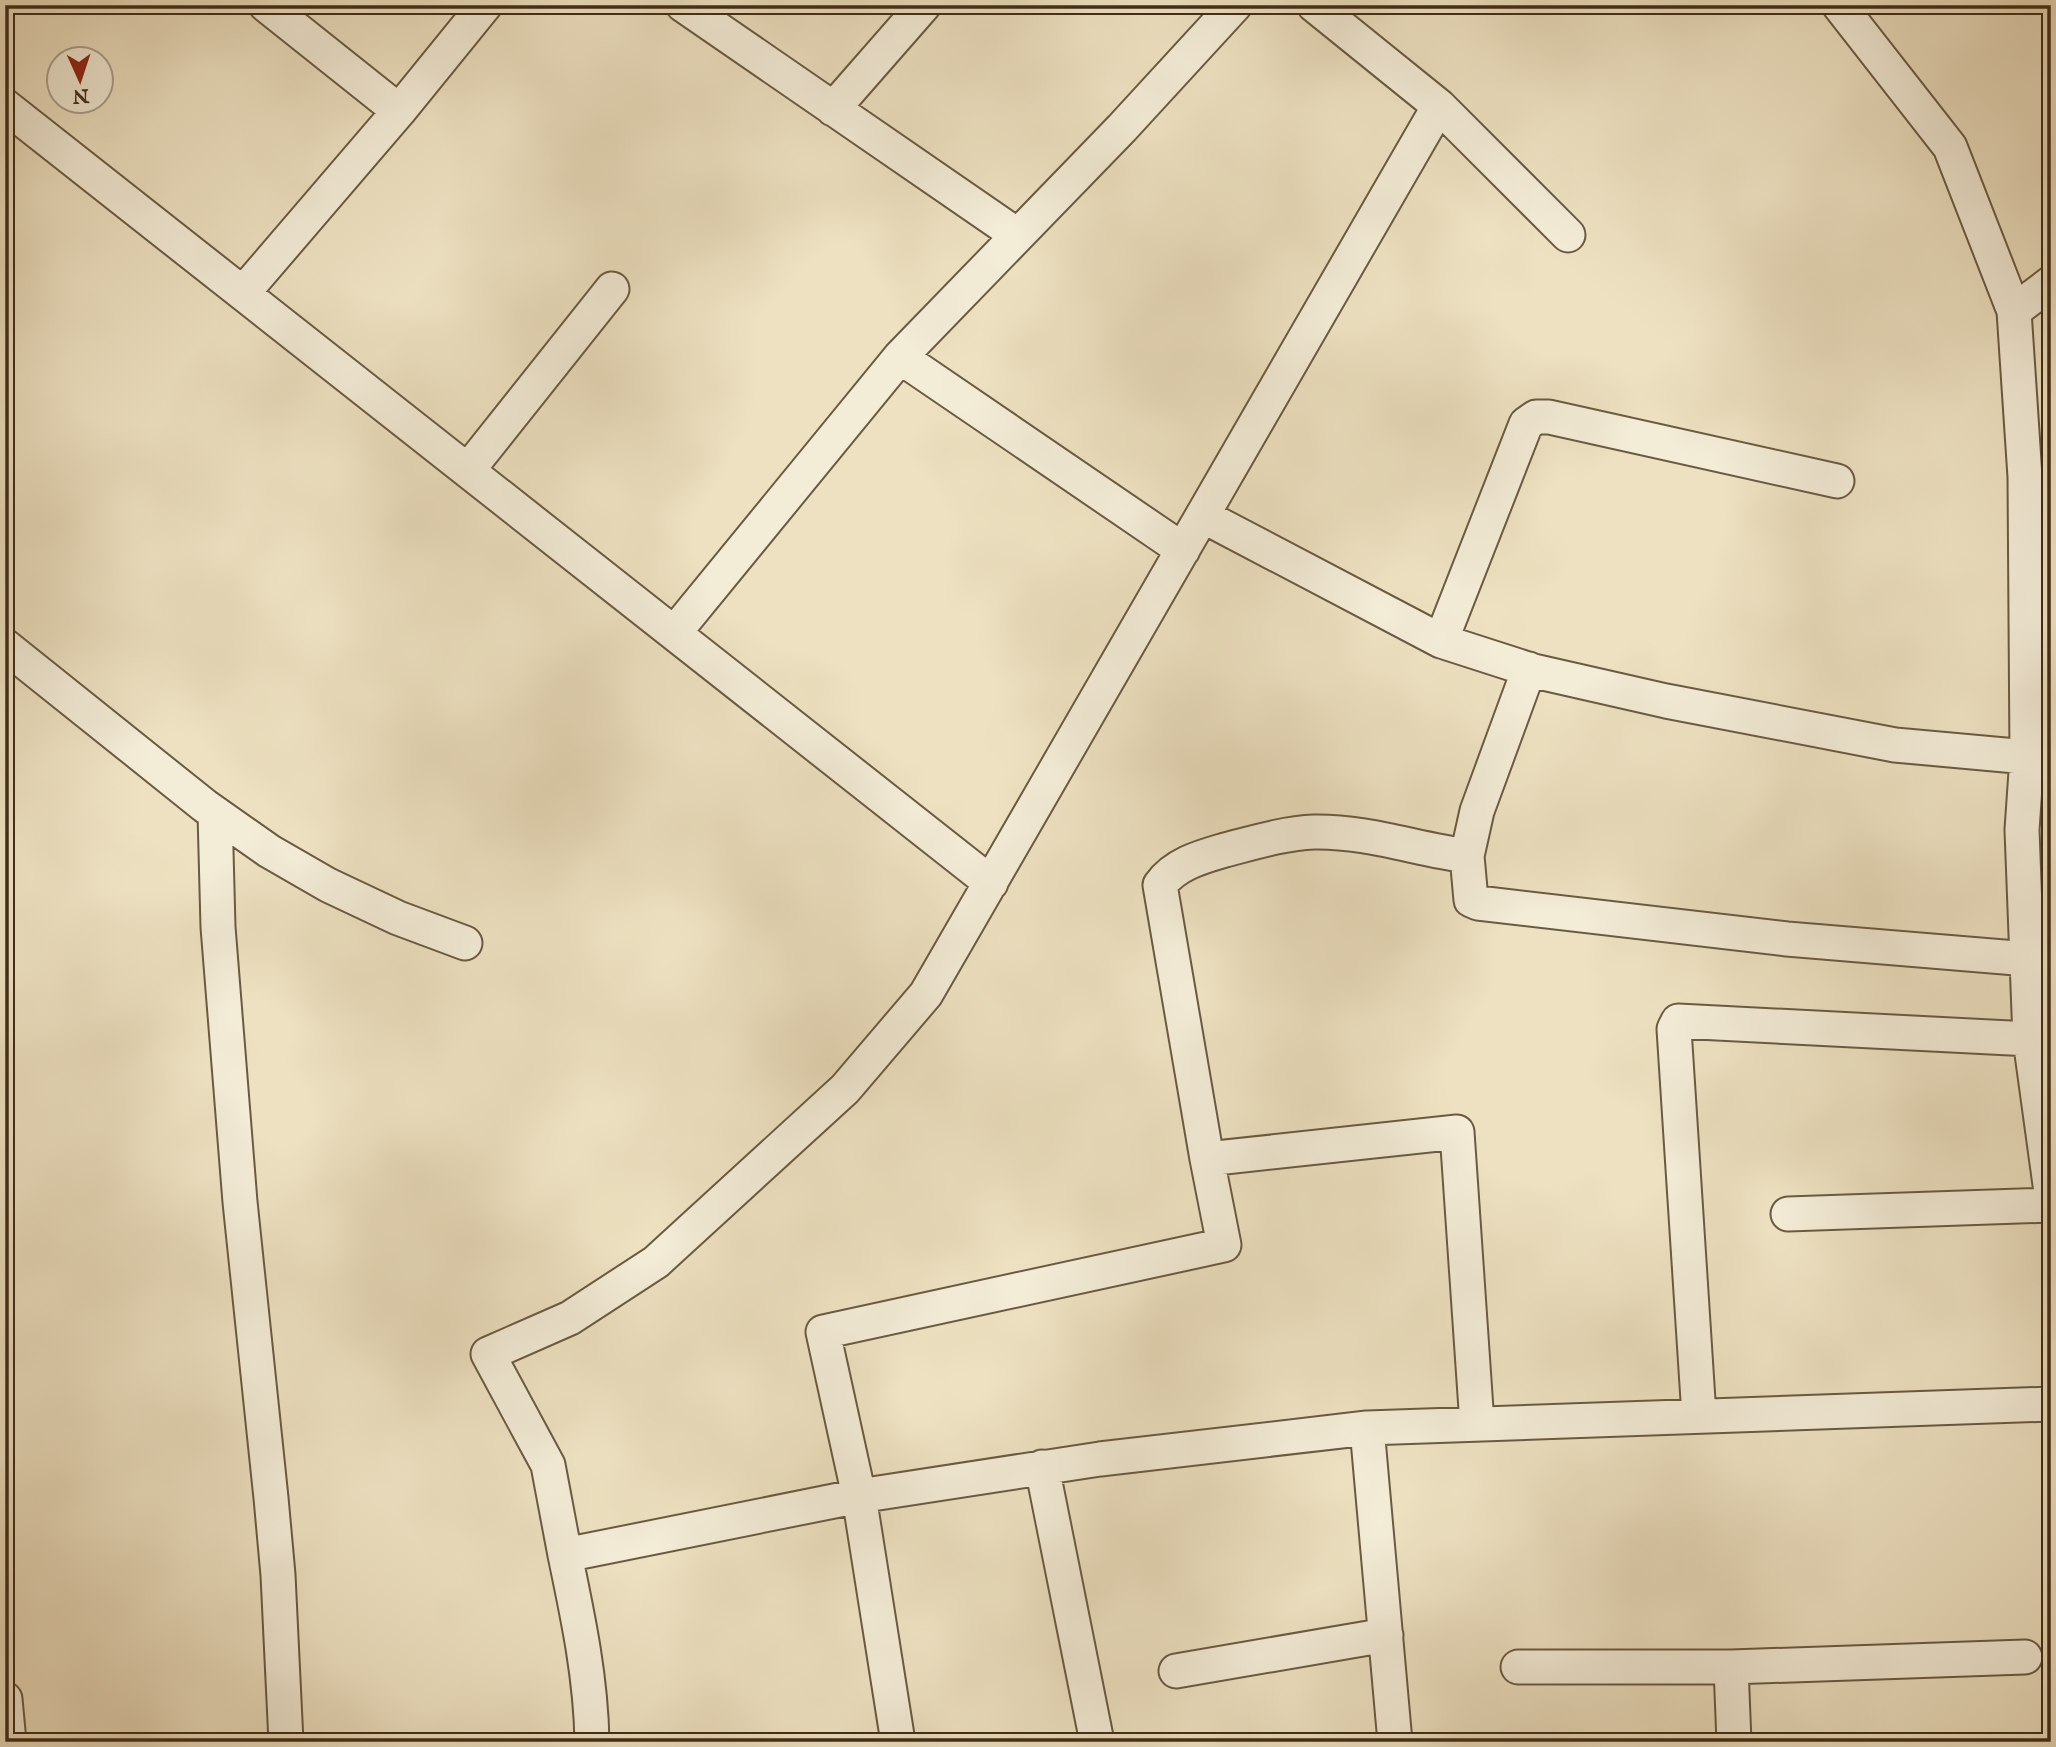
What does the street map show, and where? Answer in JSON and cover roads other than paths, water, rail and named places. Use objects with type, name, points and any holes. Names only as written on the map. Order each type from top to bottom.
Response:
[{"type":"street","points":[[266,5],[399,111]]},
{"type":"street","points":[[243,293],[399,111],[485,5]]},
{"type":"street","points":[[683,5],[1017,235]]},
{"type":"street","points":[[832,109],[924,5]]},
{"type":"street","points":[[675,632],[900,357],[1122,128],[1235,5]]},
{"type":"street","points":[[1314,5],[1438,106],[1568,235]]},
{"type":"street","points":[[1839,5],[1950,147],[2014,311],[2038,471],[2027,757],[2037,795],[2022,830],[2030,1039],[2044,1081],[2051,1192]]},
{"type":"street","points":[[5,106],[991,883]]},
{"type":"street","points":[[592,1742],[584,1649],[548,1465],[488,1354],[570,1318],[656,1262],[845,1089],[926,994],[1438,106]]},
{"type":"street","points":[[2014,311],[2051,283]]},
{"type":"street","points":[[468,470],[612,289]]},
{"type":"street","points":[[900,357],[1183,550]]},
{"type":"street","points":[[1441,641],[1525,424],[1536,417],[1549,417],[1837,481]]},
{"type":"street","points":[[1203,516],[1441,641],[1529,669],[1666,701],[1895,746],[2027,757]]},
{"type":"street","points":[[5,646],[215,813],[269,851],[328,885],[398,918],[465,943]]},
{"type":"street","points":[[1529,669],[1477,811],[1467,856],[1471,900],[1478,903],[1787,939],[2028,959]]},
{"type":"street","points":[[215,813],[218,927],[243,1228],[277,1562],[286,1742]]},
{"type":"street","points":[[898,1742],[859,1496],[823,1332],[1224,1245],[1160,885],[1168,874],[1209,854],[1256,841],[1313,832],[1376,837],[1441,853],[1467,856]]},
{"type":"street","points":[[1699,1416],[1674,1028],[1678,1021],[2030,1039]]},
{"type":"street","points":[[1207,1159],[1457,1132],[1477,1424]]},
{"type":"street","points":[[1788,1214],[2051,1205]]},
{"type":"street","points":[[565,1555],[859,1496],[1042,1467],[1367,1428],[2051,1404]]},
{"type":"street","points":[[1367,1428],[1395,1742]]},
{"type":"street","points":[[1042,1467],[1097,1742]]},
{"type":"street","points":[[1177,1671],[1386,1635]]},
{"type":"street","points":[[1518,1667],[1731,1667],[2025,1657]]},
{"type":"street","points":[[1731,1667],[1734,1742]]},
{"type":"street","points":[[5,1699],[9,1742]]}]
